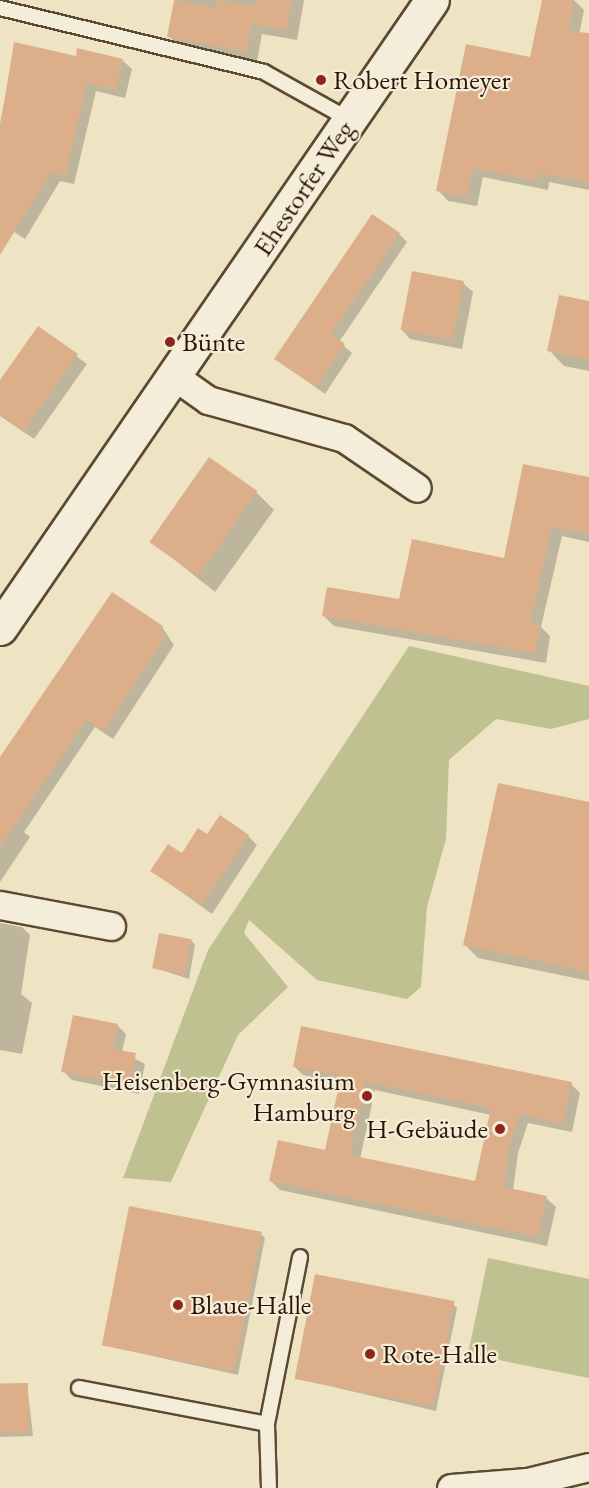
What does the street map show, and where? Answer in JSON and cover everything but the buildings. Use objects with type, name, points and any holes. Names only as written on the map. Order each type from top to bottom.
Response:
[{"type":"main road","name":"Ehestorfer Weg","points":[[0,628],[432,0]]},
{"type":"street","points":[[174,376],[208,400],[344,438],[417,488]]},
{"type":"street","points":[[0,905],[111,926]]},
{"type":"street","points":[[451,1488],[527,1482],[589,1467]]},
{"type":"lane","points":[[0,8],[264,72],[350,120]]},
{"type":"lane","points":[[269,1488],[267,1424],[300,1257]]},
{"type":"lane","points":[[79,1388],[267,1424]]},
{"type":"green space","points":[[409,646],[589,686],[589,719],[551,729],[496,719],[449,760],[446,839],[427,907],[421,987],[407,999],[317,980],[249,920],[244,933],[288,987],[238,1035],[171,1182],[123,1178],[208,950]]},
{"type":"green space","points":[[488,1258],[589,1279],[589,1378],[468,1354]]},
{"type":"place","name":"Robert Homeyer","points":[[321,80]]},
{"type":"place","name":"Bünte","points":[[170,342]]},
{"type":"place","name":"Heisenberg-Gymnasium Hamburg","points":[[367,1096]]},
{"type":"place","name":"H-Gebäude","points":[[500,1129]]},
{"type":"place","name":"Blaue-Halle","points":[[178,1305]]},
{"type":"place","name":"Rote-Halle","points":[[370,1354]]}]
